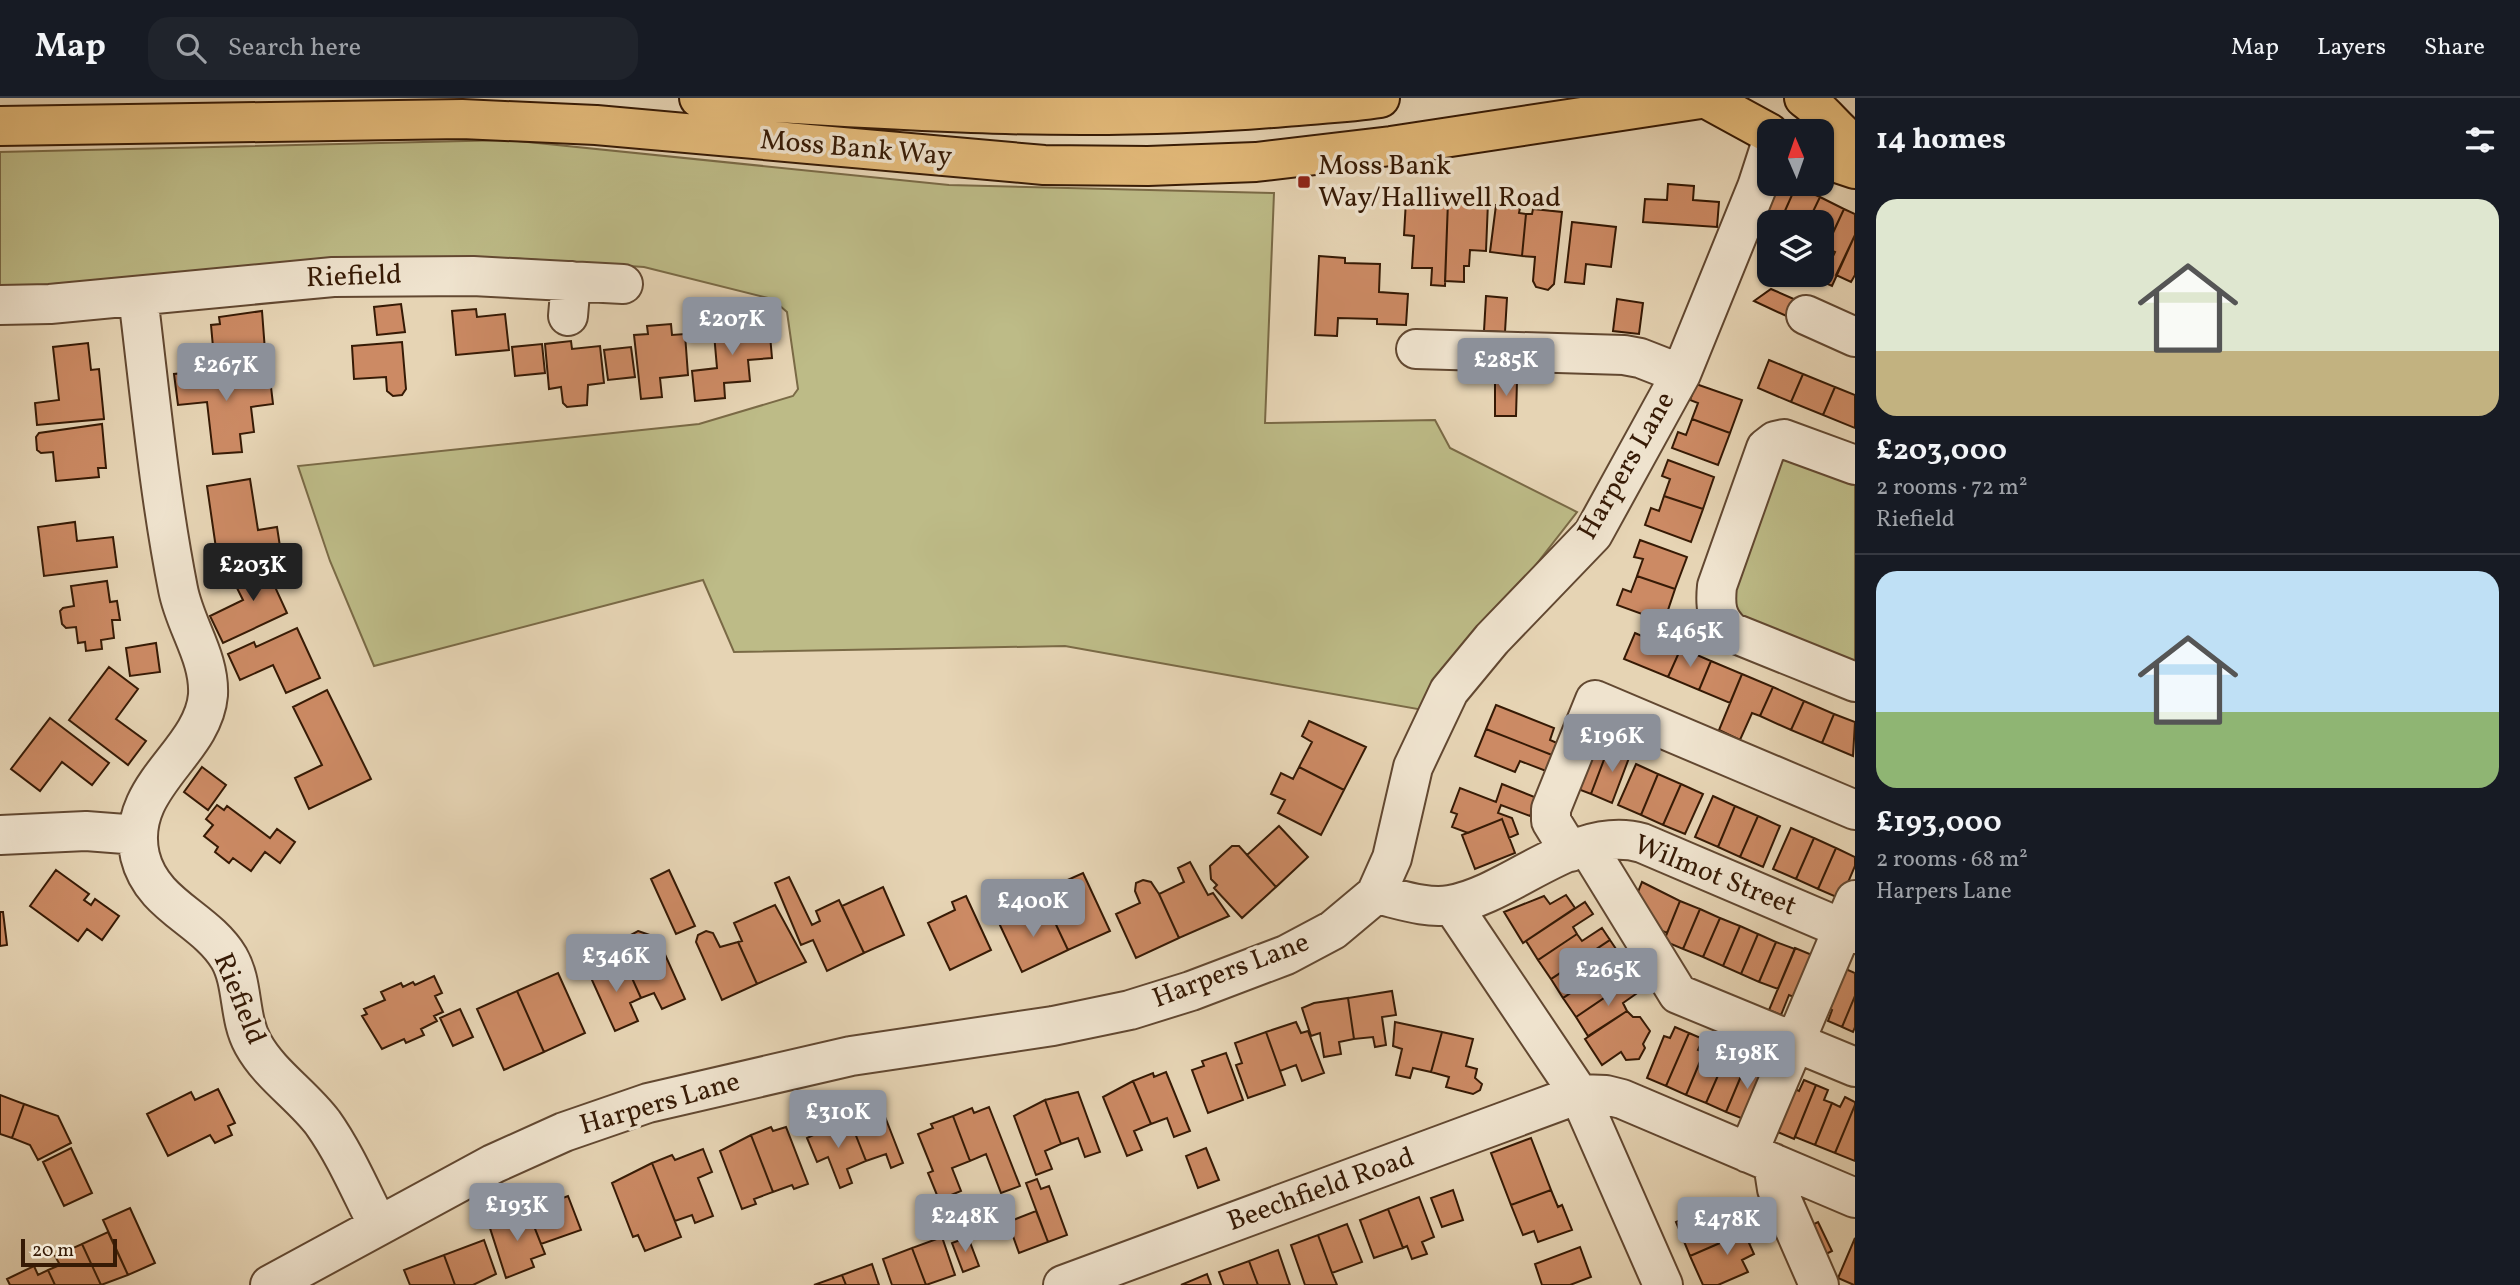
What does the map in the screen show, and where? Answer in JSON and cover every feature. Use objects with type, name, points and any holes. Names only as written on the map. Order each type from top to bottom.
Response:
[{"type":"main road","name":"Moss Bank Way","points":[[699,98],[995,116],[1093,117],[1219,113],[1380,98]]},
{"type":"main road","name":"Moss Bank Way","points":[[0,125],[462,119],[596,125],[1044,165],[1149,166],[1256,162],[1310,156],[1706,98]]},
{"type":"main road","points":[[1706,98],[1757,126]]},
{"type":"main road","points":[[1804,98],[1821,110],[1836,131],[1855,145]]},
{"type":"main road","points":[[1834,162],[1855,169]]},
{"type":"street","name":"Harpers Lane","points":[[270,1285],[505,1158],[564,1132],[648,1103],[851,1056],[1053,1026],[1130,1010],[1191,991],[1286,955],[1349,919],[1376,894],[1392,858],[1413,767],[1449,691],[1492,639],[1593,534],[1681,374],[1757,187]]},
{"type":"street","name":"Riefield","points":[[0,305],[50,304],[333,277],[473,276],[569,299],[623,284]]},
{"type":"street","name":"Riefield","points":[[138,296],[153,541],[204,658],[208,697],[189,739],[152,791],[143,810],[138,835],[140,857],[159,893],[218,944],[229,959],[236,975],[244,1023],[253,1044],[268,1066],[322,1122],[378,1225]]},
{"type":"street","points":[[1806,315],[1855,337]]},
{"type":"street","points":[[1416,349],[1624,355],[1640,358],[1681,374]]},
{"type":"street","points":[[1855,465],[1784,439],[1774,441],[1766,449],[1717,586],[1716,600],[1722,623],[1731,632],[1855,682]]},
{"type":"street","points":[[1855,810],[1595,700],[1551,809],[1551,821],[1578,849],[1678,994],[1855,1067]]},
{"type":"street","points":[[0,835],[86,831],[138,835]]},
{"type":"street","name":"Wilmot Street","points":[[1376,894],[1420,904],[1452,905],[1578,849],[1615,838],[1642,843],[1851,921]]},
{"type":"street","points":[[1452,905],[1579,1094],[1663,1285]]},
{"type":"street","points":[[1819,1285],[1761,1158],[1795,1042],[1851,921]]},
{"type":"street","points":[[1579,1094],[1606,1095],[1622,1099],[1855,1198]]},
{"type":"street","name":"Beechfield Road","points":[[1063,1285],[1579,1094]]},
{"type":"shaded area","points":[[508,140],[949,185],[1274,193],[1265,423],[1435,420],[1450,448],[1577,512],[1423,710],[1065,646],[734,652],[703,580],[374,666],[330,561],[298,466],[699,424],[793,396],[798,389],[787,312],[772,299],[644,267],[509,258],[387,259],[0,288],[0,152]]},
{"type":"shaded area","points":[[1786,457],[1855,481],[1855,670],[1740,623],[1726,581],[1769,464]]},
{"type":"building","points":[[1668,184],[1694,186],[1693,200],[1719,202],[1717,227],[1643,222],[1645,199],[1667,200]]},
{"type":"building","points":[[1766,196],[1792,196],[1785,210],[1759,210]]},
{"type":"building","points":[[1792,196],[1820,197],[1814,210],[1785,210]]},
{"type":"building","points":[[1820,197],[1844,209],[1834,230],[1834,210],[1814,210]]},
{"type":"building","points":[[1406,200],[1448,201],[1445,286],[1431,285],[1432,268],[1412,268],[1414,236],[1404,235]]},
{"type":"building","points":[[1448,201],[1488,202],[1486,251],[1470,250],[1469,266],[1464,266],[1464,282],[1445,281]]},
{"type":"building","points":[[1496,205],[1520,208],[1519,213],[1526,214],[1522,256],[1490,252]]},
{"type":"building","points":[[1533,209],[1562,212],[1554,284],[1548,290],[1536,287],[1533,281],[1535,257],[1522,256],[1526,214],[1532,214]]},
{"type":"building","points":[[1844,209],[1855,214],[1855,235],[1834,282],[1835,252],[1834,231]]},
{"type":"building","points":[[1757,216],[1757,242],[1747,238]]},
{"type":"building","points":[[1572,222],[1616,227],[1611,267],[1586,264],[1584,284],[1565,282]]},
{"type":"building","points":[[1855,235],[1855,275],[1851,282],[1836,275]]},
{"type":"building","points":[[1319,256],[1345,258],[1345,263],[1380,264],[1379,292],[1408,294],[1406,325],[1377,324],[1377,319],[1338,318],[1337,336],[1315,335]]},
{"type":"building","points":[[1771,289],[1803,303],[1795,320],[1754,301]]},
{"type":"building","points":[[1486,296],[1507,298],[1505,332],[1484,331]]},
{"type":"building","points":[[1617,299],[1643,303],[1639,334],[1613,331]]},
{"type":"building","points":[[401,304],[405,332],[377,335],[374,307]]},
{"type":"building","points":[[476,309],[477,317],[505,314],[509,350],[456,355],[452,311]]},
{"type":"building","points":[[262,311],[266,364],[215,369],[211,325],[220,324],[219,317]]},
{"type":"building","points":[[740,319],[741,327],[769,324],[772,358],[748,360],[750,381],[724,383],[725,398],[695,401],[692,371],[717,368],[713,322]]},
{"type":"building","points":[[671,324],[672,335],[685,334],[688,375],[660,378],[662,397],[641,399],[634,335],[648,334],[647,326]]},
{"type":"building","points":[[571,341],[572,349],[600,346],[604,383],[588,385],[587,405],[567,407],[563,403],[561,387],[549,389],[545,344]]},
{"type":"building","points":[[402,342],[406,389],[402,395],[393,396],[387,391],[386,377],[354,379],[352,346]]},
{"type":"building","points":[[88,343],[91,370],[99,369],[104,419],[37,425],[35,403],[59,400],[53,347]]},
{"type":"building","points":[[542,344],[545,373],[515,376],[512,347]]},
{"type":"building","points":[[631,347],[635,377],[608,380],[604,350]]},
{"type":"building","points":[[1769,360],[1803,374],[1791,402],[1758,388]]},
{"type":"building","points":[[269,370],[273,404],[251,407],[254,432],[240,434],[242,452],[213,454],[207,402],[178,405],[174,374],[206,371],[206,376]]},
{"type":"building","points":[[1803,374],[1835,387],[1823,415],[1791,402]]},
{"type":"building","points":[[1495,381],[1517,381],[1516,416],[1495,416]]},
{"type":"building","points":[[1696,384],[1742,400],[1730,433],[1692,419],[1698,403],[1690,400]]},
{"type":"building","points":[[1835,387],[1855,395],[1855,428],[1823,415]]},
{"type":"building","points":[[1692,419],[1730,433],[1718,465],[1672,448],[1678,432],[1686,435]]},
{"type":"building","points":[[102,424],[106,468],[98,468],[99,477],[56,481],[53,452],[41,453],[37,450],[36,437],[39,433]]},
{"type":"building","points":[[1668,460],[1714,477],[1703,509],[1664,496],[1670,479],[1662,476]]},
{"type":"building","points":[[250,479],[258,530],[277,527],[281,553],[218,562],[207,486]]},
{"type":"building","points":[[1664,496],[1703,509],[1691,542],[1645,525],[1651,508],[1659,511]]},
{"type":"building","points":[[75,522],[77,541],[113,537],[117,567],[44,576],[38,527]]},
{"type":"building","points":[[1640,540],[1687,557],[1675,589],[1637,576],[1643,559],[1634,557]]},
{"type":"building","points":[[278,563],[285,565],[289,574],[287,580],[275,587],[287,613],[223,643],[210,616],[243,600],[234,582]]},
{"type":"building","points":[[1637,576],[1675,589],[1664,622],[1617,605],[1623,589],[1631,592]]},
{"type":"building","points":[[107,581],[110,602],[117,601],[120,620],[112,620],[114,638],[101,640],[102,649],[86,651],[85,642],[78,643],[76,627],[66,628],[62,624],[60,611],[74,606],[71,586]]},
{"type":"building","points":[[297,628],[320,678],[286,693],[273,665],[240,680],[228,654],[254,642],[256,647]]},
{"type":"building","points":[[1635,633],[1681,648],[1668,677],[1624,659]]},
{"type":"building","points":[[156,643],[160,672],[130,676],[126,648]]},
{"type":"building","points":[[1681,648],[1711,661],[1699,690],[1668,677]]},
{"type":"building","points":[[1711,661],[1742,674],[1730,703],[1699,690]]},
{"type":"building","points":[[109,667],[138,689],[116,719],[146,741],[128,765],[69,720]]},
{"type":"building","points":[[1742,674],[1773,687],[1760,716],[1752,713],[1740,740],[1719,730]]},
{"type":"building","points":[[1773,687],[1804,701],[1791,730],[1760,716]]},
{"type":"building","points":[[327,690],[371,779],[309,809],[295,778],[322,765],[293,707]]},
{"type":"building","points":[[1804,701],[1834,714],[1822,743],[1791,730]]},
{"type":"building","points":[[1496,705],[1554,728],[1550,740],[1557,743],[1552,755],[1486,729]]},
{"type":"building","points":[[1834,714],[1855,722],[1853,756],[1822,743]]},
{"type":"building","points":[[50,718],[109,763],[92,785],[62,762],[40,791],[11,769]]},
{"type":"building","points":[[1309,721],[1366,747],[1344,790],[1299,767],[1312,742],[1302,736]]},
{"type":"building","points":[[1486,729],[1552,755],[1546,771],[1520,761],[1515,772],[1475,756]]},
{"type":"building","points":[[1618,744],[1632,750],[1612,803],[1591,794],[1605,757],[1611,760]]},
{"type":"building","points":[[1585,749],[1605,757],[1591,794],[1570,786]]},
{"type":"building","points":[[1636,764],[1658,774],[1641,815],[1618,805]]},
{"type":"building","points":[[202,767],[226,785],[208,810],[184,792]]},
{"type":"building","points":[[1299,767],[1344,790],[1321,835],[1278,813],[1285,800],[1271,794],[1281,773],[1293,779]]},
{"type":"building","points":[[1658,774],[1681,784],[1663,825],[1641,815]]},
{"type":"building","points":[[1502,784],[1537,798],[1530,816],[1501,805],[1498,813],[1512,818],[1518,834],[1509,838],[1502,819],[1468,833],[1452,827],[1457,814],[1451,812],[1460,788],[1496,802]]},
{"type":"building","points":[[1681,784],[1703,794],[1685,834],[1663,825]]},
{"type":"building","points":[[1713,796],[1735,806],[1718,847],[1695,837]]},
{"type":"building","points":[[217,805],[224,810],[227,806],[270,838],[277,829],[295,842],[280,863],[265,852],[251,871],[233,858],[229,863],[215,852],[218,847],[204,836],[213,825],[206,819]]},
{"type":"building","points":[[1735,806],[1758,816],[1740,857],[1718,847]]},
{"type":"building","points":[[1758,816],[1780,826],[1763,867],[1740,857]]},
{"type":"building","points":[[1502,819],[1515,853],[1475,869],[1462,835]]},
{"type":"building","points":[[1279,826],[1308,857],[1276,887],[1247,855]]},
{"type":"building","points":[[1791,828],[1814,838],[1796,879],[1773,869]]},
{"type":"building","points":[[1814,838],[1836,848],[1818,889],[1796,879]]},
{"type":"building","points":[[1232,846],[1239,846],[1276,887],[1242,918],[1214,888],[1217,885],[1211,879],[1210,866]]},
{"type":"building","points":[[1836,848],[1855,857],[1855,866],[1841,899],[1818,889]]},
{"type":"building","points":[[1190,862],[1208,895],[1213,893],[1229,916],[1179,938],[1159,894],[1184,882],[1178,868]]},
{"type":"building","points":[[56,870],[89,894],[84,900],[91,905],[95,899],[119,916],[102,940],[87,929],[78,941],[30,906]]},
{"type":"building","points":[[669,870],[695,926],[676,934],[651,879]]},
{"type":"building","points":[[1083,873],[1110,931],[1068,950],[1050,912],[1072,901],[1063,882]]},
{"type":"building","points":[[789,877],[812,925],[820,921],[816,911],[839,900],[864,953],[827,971],[813,940],[801,945],[775,883]]},
{"type":"building","points":[[1143,880],[1151,882],[1159,894],[1179,938],[1136,958],[1116,914],[1140,903],[1135,891],[1136,883]]},
{"type":"building","points":[[1642,882],[1680,901],[1667,933],[1646,924],[1634,902]]},
{"type":"building","points":[[883,887],[904,935],[864,953],[842,906]]},
{"type":"building","points":[[1566,895],[1575,908],[1523,943],[1504,912],[1544,896],[1550,904]]},
{"type":"building","points":[[966,896],[991,950],[950,970],[928,923],[955,910],[952,902]]},
{"type":"building","points":[[1680,901],[1700,909],[1683,949],[1664,941]]},
{"type":"building","points":[[1585,902],[1593,914],[1573,927],[1577,934],[1538,960],[1526,941]]},
{"type":"building","points":[[775,905],[806,962],[757,984],[738,942],[742,941],[734,923]]},
{"type":"building","points":[[1700,909],[1720,918],[1703,957],[1683,949]]},
{"type":"building","points":[[1028,910],[1033,920],[1050,912],[1068,950],[1022,972],[998,921]]},
{"type":"building","points":[[0,912],[3,912],[7,945],[0,946]]},
{"type":"building","points":[[1720,918],[1740,926],[1723,966],[1703,957]]},
{"type":"building","points":[[1740,926],[1758,934],[1741,974],[1723,966]]},
{"type":"building","points":[[1602,928],[1610,940],[1551,979],[1538,960],[1577,934],[1582,941]]},
{"type":"building","points":[[638,931],[650,935],[658,952],[663,950],[685,999],[662,1009],[654,993],[641,998],[627,967],[632,965],[624,948],[627,937]]},
{"type":"building","points":[[706,931],[713,933],[720,947],[738,942],[757,984],[722,1000],[696,942],[698,935]]},
{"type":"building","points":[[1758,934],[1776,942],[1759,982],[1741,974]]},
{"type":"building","points":[[1610,940],[1618,952],[1598,965],[1602,972],[1563,998],[1551,979]]},
{"type":"building","points":[[1776,942],[1795,949],[1778,989],[1759,982]]},
{"type":"building","points":[[1795,948],[1817,957],[1799,999],[1789,995],[1781,1015],[1769,1010]]},
{"type":"building","points":[[606,960],[612,973],[627,967],[641,998],[630,1003],[638,1021],[615,1031],[587,969]]},
{"type":"building","points":[[1627,966],[1635,977],[1576,1017],[1563,998],[1602,972],[1607,979]]},
{"type":"building","points":[[1841,967],[1855,973],[1855,996],[1842,1027],[1828,1021],[1832,1010],[1824,1007]]},
{"type":"building","points":[[558,973],[585,1033],[544,1052],[517,991]]},
{"type":"building","points":[[434,976],[442,993],[435,996],[443,1012],[434,1016],[437,1021],[421,1029],[424,1035],[406,1043],[404,1039],[382,1049],[362,1016],[367,1014],[364,1009],[385,1000],[381,992],[401,983],[403,987],[413,982],[415,985]]},
{"type":"building","points":[[1635,977],[1643,989],[1623,1003],[1627,1011],[1588,1036],[1576,1017]]},
{"type":"building","points":[[517,991],[544,1052],[504,1070],[477,1009]]},
{"type":"building","points":[[1392,991],[1396,1015],[1382,1017],[1386,1045],[1375,1047],[1373,1037],[1354,1039],[1348,998]]},
{"type":"building","points":[[1855,996],[1855,1027],[1853,1032],[1842,1027]]},
{"type":"building","points":[[1348,998],[1354,1039],[1339,1042],[1341,1054],[1324,1057],[1320,1033],[1311,1036],[1302,1008],[1314,1003]]},
{"type":"building","points":[[460,1009],[473,1037],[453,1046],[440,1018]]},
{"type":"building","points":[[1627,1011],[1633,1017],[1640,1017],[1650,1031],[1643,1044],[1645,1048],[1639,1059],[1626,1060],[1621,1052],[1602,1065],[1585,1039]]},
{"type":"building","points":[[1296,1022],[1301,1033],[1308,1031],[1324,1073],[1302,1081],[1296,1065],[1280,1071],[1266,1032]]},
{"type":"building","points":[[1395,1022],[1442,1032],[1431,1072],[1413,1068],[1410,1078],[1396,1075],[1402,1049],[1393,1046]]},
{"type":"building","points":[[1675,1027],[1689,1033],[1666,1086],[1647,1078],[1664,1036],[1670,1038]]},
{"type":"building","points":[[1266,1032],[1285,1085],[1248,1098],[1236,1065],[1242,1063],[1235,1043]]},
{"type":"building","points":[[1442,1032],[1473,1039],[1466,1066],[1477,1069],[1475,1078],[1482,1084],[1480,1090],[1473,1094],[1446,1087],[1449,1077],[1431,1072]]},
{"type":"building","points":[[1689,1033],[1703,1039],[1698,1050],[1704,1052],[1686,1095],[1666,1086]]},
{"type":"building","points":[[1715,1044],[1729,1050],[1706,1103],[1686,1095],[1704,1052],[1710,1055]]},
{"type":"building","points":[[1729,1050],[1743,1056],[1738,1067],[1744,1069],[1726,1112],[1706,1103]]},
{"type":"building","points":[[1226,1053],[1243,1100],[1208,1113],[1192,1070],[1204,1066],[1202,1061]]},
{"type":"building","points":[[1755,1061],[1769,1067],[1746,1120],[1726,1112],[1744,1069],[1750,1072]]},
{"type":"building","points":[[1166,1072],[1190,1131],[1174,1137],[1167,1118],[1151,1124],[1133,1081],[1153,1073],[1154,1077]]},
{"type":"building","points":[[1804,1080],[1816,1085],[1794,1139],[1773,1130],[1790,1087],[1799,1091]]},
{"type":"building","points":[[1133,1081],[1151,1124],[1134,1131],[1142,1150],[1127,1156],[1103,1097]]},
{"type":"building","points":[[1816,1085],[1828,1090],[1824,1100],[1832,1103],[1815,1145],[1795,1137]]},
{"type":"building","points":[[218,1089],[235,1123],[228,1126],[232,1135],[215,1143],[210,1135],[168,1156],[147,1114],[191,1092],[195,1100]]},
{"type":"building","points":[[1078,1092],[1100,1152],[1085,1157],[1078,1138],[1061,1144],[1045,1100]]},
{"type":"building","points":[[0,1095],[24,1104],[12,1138],[0,1134]]},
{"type":"building","points":[[1845,1097],[1855,1102],[1855,1105],[1835,1153],[1815,1145],[1832,1103],[1840,1107]]},
{"type":"building","points":[[1045,1100],[1061,1144],[1045,1151],[1052,1169],[1036,1175],[1014,1116]]},
{"type":"building","points":[[24,1104],[58,1116],[71,1143],[38,1160],[30,1145],[12,1138]]},
{"type":"building","points":[[1855,1105],[1855,1161],[1835,1153]]},
{"type":"building","points":[[989,1107],[1020,1186],[1001,1193],[986,1154],[970,1161],[953,1116],[972,1108],[974,1113]]},
{"type":"building","points":[[882,1109],[903,1163],[891,1168],[886,1154],[866,1161],[849,1118]]},
{"type":"building","points":[[953,1116],[970,1161],[952,1168],[961,1191],[939,1200],[928,1173],[933,1171],[918,1134],[933,1128],[931,1124]]},
{"type":"building","points":[[849,1118],[866,1161],[847,1169],[852,1183],[840,1188],[828,1157],[817,1162],[807,1138]]},
{"type":"building","points":[[771,1127],[773,1131],[786,1127],[808,1184],[794,1189],[792,1185],[773,1192],[751,1135]]},
{"type":"building","points":[[751,1135],[773,1192],[754,1199],[756,1204],[742,1209],[720,1151]]},
{"type":"building","points":[[1531,1138],[1551,1190],[1511,1205],[1491,1153]]},
{"type":"building","points":[[71,1148],[92,1193],[64,1206],[43,1162]]},
{"type":"building","points":[[1206,1148],[1219,1180],[1198,1188],[1186,1156]]},
{"type":"building","points":[[703,1149],[712,1172],[698,1178],[713,1216],[695,1223],[692,1215],[675,1221],[652,1163],[672,1155],[675,1160]]},
{"type":"building","points":[[652,1163],[681,1237],[645,1251],[638,1235],[633,1237],[612,1183]]},
{"type":"building","points":[[1037,1179],[1041,1189],[1049,1186],[1067,1235],[1048,1242],[1026,1183]]},
{"type":"building","points":[[1453,1190],[1463,1220],[1442,1227],[1431,1198]]},
{"type":"building","points":[[1551,1190],[1558,1207],[1562,1205],[1572,1230],[1538,1242],[1534,1231],[1523,1235],[1511,1205]]},
{"type":"building","points":[[568,1196],[581,1230],[541,1244],[528,1211]]},
{"type":"building","points":[[1419,1197],[1434,1237],[1422,1242],[1427,1254],[1412,1259],[1407,1246],[1403,1248],[1388,1209]]},
{"type":"building","points":[[1756,1200],[1766,1223],[1690,1256],[1676,1222],[1719,1203],[1726,1218]]},
{"type":"building","points":[[130,1208],[155,1263],[128,1275],[103,1220]]},
{"type":"building","points":[[1388,1209],[1403,1248],[1374,1258],[1360,1220]]},
{"type":"building","points":[[528,1211],[545,1254],[531,1259],[534,1267],[506,1278],[489,1225]]},
{"type":"building","points":[[1036,1211],[1048,1242],[1019,1253],[1008,1222]]},
{"type":"building","points":[[1818,1222],[1832,1251],[1816,1259],[1802,1230]]},
{"type":"building","points":[[1766,1223],[1771,1234],[1749,1243],[1754,1254],[1742,1260],[1748,1272],[1718,1285],[1703,1285],[1690,1256]]},
{"type":"building","points":[[1347,1224],[1362,1262],[1332,1273],[1318,1235]]},
{"type":"building","points":[[108,1232],[128,1275],[101,1285],[82,1244]]},
{"type":"building","points":[[1318,1235],[1337,1285],[1305,1285],[1291,1245]]},
{"type":"building","points":[[942,1237],[955,1275],[926,1285],[912,1248]]},
{"type":"building","points":[[968,1237],[979,1266],[963,1272],[952,1243]]},
{"type":"building","points":[[1855,1238],[1855,1285],[1854,1285],[1838,1278]]},
{"type":"building","points":[[484,1240],[496,1274],[473,1285],[455,1285],[444,1255]]},
{"type":"building","points":[[82,1244],[101,1285],[55,1285],[48,1270],[60,1265],[55,1256]]},
{"type":"building","points":[[1580,1247],[1591,1277],[1570,1285],[1542,1285],[1535,1264]]},
{"type":"building","points":[[912,1248],[926,1285],[892,1285],[883,1259]]},
{"type":"building","points":[[1278,1250],[1290,1285],[1258,1285],[1249,1261]]},
{"type":"building","points":[[444,1255],[455,1285],[410,1285],[404,1270]]},
{"type":"building","points":[[1249,1261],[1258,1285],[1224,1285],[1219,1272]]},
{"type":"building","points":[[872,1264],[879,1285],[846,1285],[842,1275]]},
{"type":"building","points":[[34,1266],[38,1275],[48,1270],[55,1285],[10,1285],[7,1279]]},
{"type":"building","points":[[1207,1274],[1211,1285],[1181,1285]]},
{"type":"building","points":[[842,1275],[846,1285],[814,1285]]},
{"type":"place","name":"Moss Bank Way/Halliwell Road","points":[[1304,182]]}]
